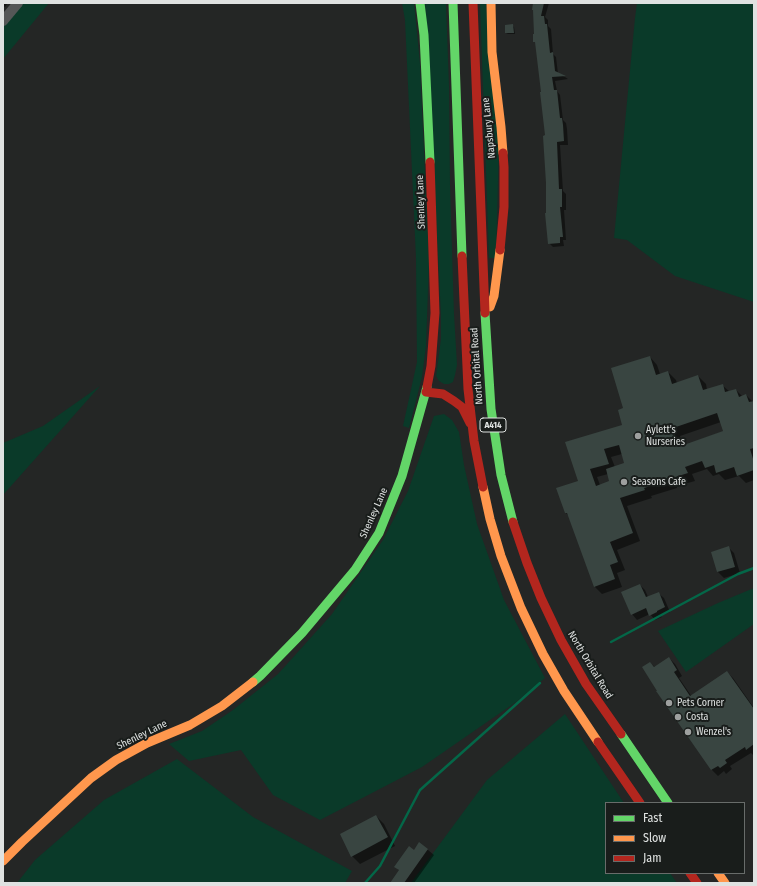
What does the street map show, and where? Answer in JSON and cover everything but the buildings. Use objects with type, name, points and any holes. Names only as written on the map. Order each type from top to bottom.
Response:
[{"type":"main road","name":"Shenley Lane","points":[[3,861],[91,778],[116,760],[147,743],[190,725],[222,706],[260,676],[302,633],[355,570],[379,533],[402,476],[426,392],[431,366],[434,331],[435,294],[426,74],[424,35],[420,3]]},
{"type":"main road","name":"North Orbital Road","points":[[453,3],[466,356],[471,425],[490,519],[501,556],[524,614],[543,654],[564,691],[590,731],[639,802]]},
{"type":"main road","name":"North Orbital Road","points":[[474,3],[485,325],[491,409],[501,474],[514,525],[527,563],[541,598],[558,633],[586,684],[667,802]]},
{"type":"main road","name":"Napsbury Lane","points":[[485,325],[494,296],[504,207],[504,167],[492,52],[491,3]]},
{"type":"main road","points":[[443,394],[456,386],[460,378],[466,356]]},
{"type":"main road","points":[[426,392],[443,394],[454,401],[462,408],[471,425]]},
{"type":"main road","points":[[691,874],[697,883]]},
{"type":"main road","points":[[719,874],[724,883]]},
{"type":"street","points":[[3,21],[18,3]]},
{"type":"green space","points":[[22,3],[49,3],[3,59],[3,26]]},
{"type":"green space","points":[[402,3],[414,3],[415,12],[420,64],[429,260],[426,346],[422,377],[409,428],[403,426],[417,362],[416,258],[405,20]]},
{"type":"green space","points":[[425,3],[446,3],[450,185],[457,365],[453,382],[449,384],[444,384],[439,381],[436,376],[441,339],[441,315]]},
{"type":"green space","points":[[480,3],[486,3],[499,141],[496,258],[489,258]]},
{"type":"green space","points":[[637,3],[754,3],[754,302],[675,276],[627,240],[614,238]]},
{"type":"green space","points":[[100,386],[3,495],[3,443],[43,426]]},
{"type":"green space","points":[[444,414],[452,420],[459,432],[464,465],[477,524],[504,600],[545,678],[516,702],[422,767],[320,820],[273,795],[241,750],[189,761],[169,744],[202,731],[233,710],[278,674],[332,614],[383,540],[408,491],[434,416]]},
{"type":"green space","points":[[754,588],[754,624],[686,672],[658,631]]},
{"type":"green space","points":[[565,714],[623,802],[605,802],[605,874],[671,874],[677,883],[411,883],[487,780]]},
{"type":"green space","points":[[177,759],[253,817],[352,871],[345,883],[17,883],[35,860],[104,800]]},
{"type":"waterway","points":[[611,642],[738,574],[754,568]]},
{"type":"waterway","points":[[365,883],[380,866],[420,790],[540,683]]},
{"type":"traffic: fast","points":[[420,3],[424,35],[430,162]]},
{"type":"traffic: fast","points":[[453,3],[462,256]]},
{"type":"traffic: fast","points":[[485,313],[491,409],[501,475],[513,522]]},
{"type":"traffic: fast","points":[[253,682],[302,633],[355,570],[379,533],[402,476],[427,387]]},
{"type":"traffic: fast","points":[[621,734],[667,802]]},
{"type":"traffic: slow","points":[[491,3],[492,52],[503,153]]},
{"type":"traffic: slow","points":[[490,307],[494,296],[500,250]]},
{"type":"traffic: slow","points":[[483,487],[490,519],[501,556],[521,608],[543,654],[564,691],[598,742]]},
{"type":"traffic: slow","points":[[3,861],[91,778],[116,760],[147,743],[190,725],[222,706],[253,682]]},
{"type":"traffic: slow","points":[[719,874],[725,883]]},
{"type":"traffic: jam","points":[[473,3],[485,313]]},
{"type":"traffic: jam","points":[[500,250],[504,207],[503,153]]},
{"type":"traffic: jam","points":[[427,387],[431,366],[435,313],[430,162]]},
{"type":"traffic: jam","points":[[462,256],[468,389],[474,441],[483,487]]},
{"type":"traffic: jam","points":[[426,392],[443,394],[454,401],[462,407],[470,423]]},
{"type":"traffic: jam","points":[[513,522],[541,598],[561,640],[586,684],[621,734]]},
{"type":"traffic: jam","points":[[598,742],[639,802]]},
{"type":"traffic: jam","points":[[691,874],[697,883]]},
{"type":"place","name":"Aylett's Nurseries","points":[[638,436]]},
{"type":"place","name":"Seasons Cafe","points":[[624,482]]},
{"type":"place","name":"Pets Corner","points":[[669,703]]},
{"type":"place","name":"Costa","points":[[678,717]]},
{"type":"place","name":"Wenzel's","points":[[688,732]]}]
